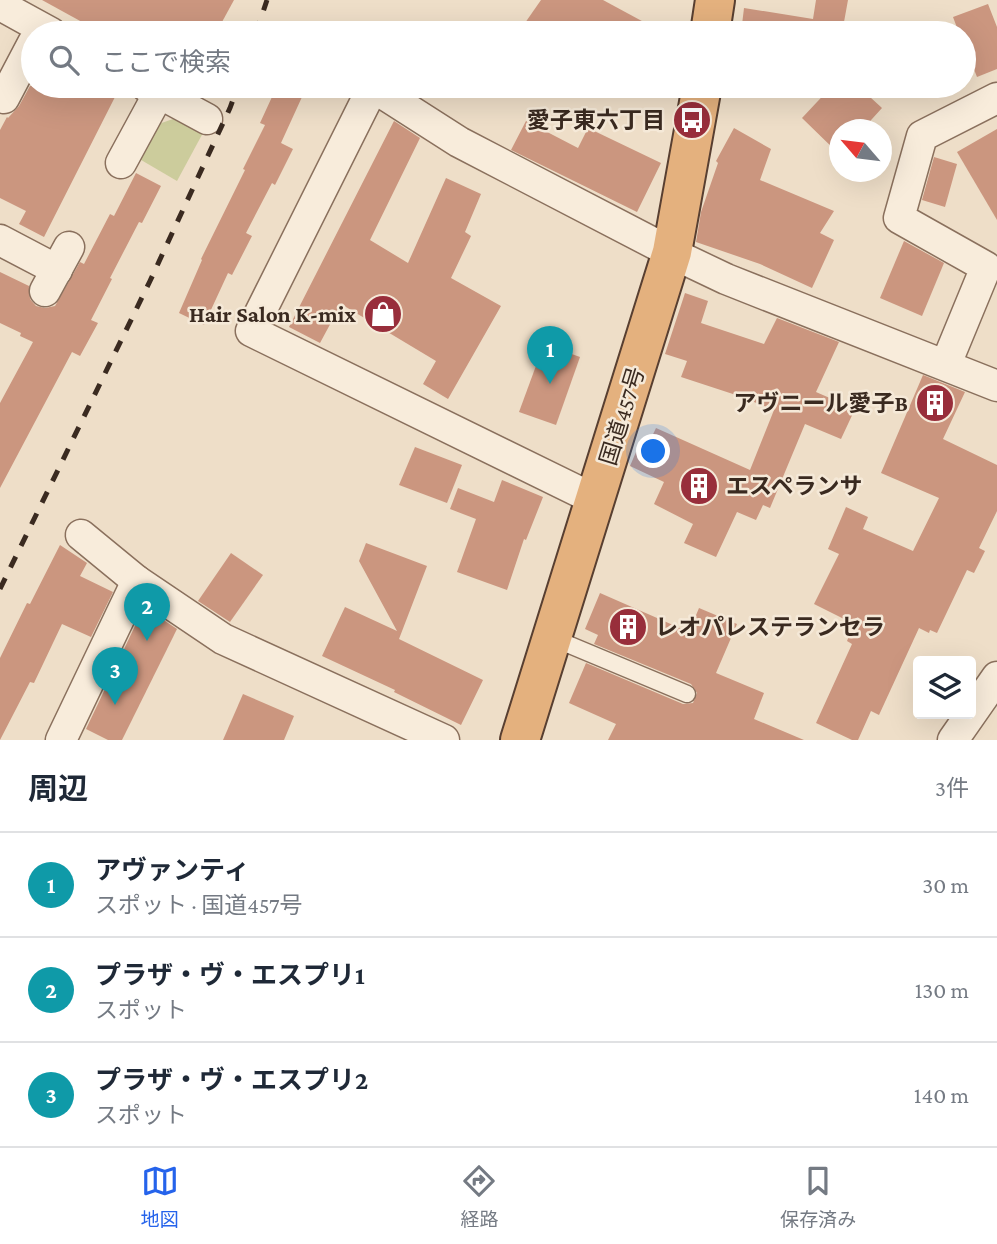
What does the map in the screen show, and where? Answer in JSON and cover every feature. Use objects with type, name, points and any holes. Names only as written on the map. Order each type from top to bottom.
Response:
[{"type":"highway","name":"国道457号","points":[[520,740],[672,252],[700,98]]},
{"type":"street","points":[[0,5],[23,21]]},
{"type":"street","points":[[4,98],[21,69]]},
{"type":"street","points":[[121,163],[149,98]]},
{"type":"street","points":[[169,98],[207,119]]},
{"type":"street","points":[[368,98],[251,331],[596,500]]},
{"type":"street","points":[[390,98],[459,142],[726,279],[997,386]]},
{"type":"street","points":[[946,364],[986,267],[899,218],[922,136],[997,98]]},
{"type":"street","points":[[0,240],[57,269]]},
{"type":"street","points":[[80,535],[137,581],[223,639],[444,740]]},
{"type":"street","points":[[61,740],[137,581]]},
{"type":"street","points":[[953,740],[997,677]]},
{"type":"lane","points":[[553,638],[687,694]]},
{"type":"green space","points":[[173,119],[204,131],[177,181],[136,157],[153,126]]},
{"type":"building","points":[[42,0],[234,0],[223,21],[80,21]]},
{"type":"building","points":[[541,0],[603,0],[642,21],[526,21]]},
{"type":"building","points":[[816,0],[848,0],[844,21],[742,21],[744,8],[813,19]]},
{"type":"building","points":[[988,4],[997,27],[997,69],[977,77],[976,21],[954,21],[953,17]]},
{"type":"building","points":[[23,98],[114,98],[44,237],[19,224],[26,211],[0,198],[0,130],[7,117]]},
{"type":"building","points":[[271,98],[302,98],[281,143],[293,149],[246,233],[252,236],[232,275],[228,273],[204,325],[179,313],[201,259],[265,125],[260,123]]},
{"type":"building","points":[[821,98],[871,98],[882,108],[872,119],[829,119],[829,144],[802,118]]},
{"type":"building","points":[[394,121],[420,138],[370,240],[408,263],[446,178],[481,194],[465,232],[471,236],[451,278],[501,306],[448,399],[423,384],[436,361],[341,304],[320,343],[289,327]]},
{"type":"building","points":[[526,121],[578,148],[588,128],[661,163],[637,212],[511,150]]},
{"type":"building","points":[[734,128],[771,149],[760,180],[834,211],[820,233],[834,240],[812,288],[760,264],[696,242],[701,212],[718,163],[716,161]]},
{"type":"building","points":[[997,129],[997,220],[957,152]]},
{"type":"building","points":[[934,157],[957,164],[945,207],[922,200]]},
{"type":"building","points":[[136,173],[161,186],[110,278],[112,279],[91,320],[98,323],[80,356],[72,352],[0,488],[0,403],[33,342],[0,323],[0,272],[29,286],[30,299],[36,306],[55,306],[80,262],[84,264],[110,214],[114,216]]},
{"type":"building","points":[[904,241],[944,263],[922,316],[880,298]]},
{"type":"building","points":[[685,293],[708,301],[701,323],[764,344],[777,318],[839,342],[816,392],[855,409],[841,439],[805,424],[770,508],[763,505],[756,520],[737,512],[716,557],[684,543],[693,524],[654,504],[664,482],[630,466],[639,445],[646,449],[656,428],[750,470],[774,410],[681,377],[687,361],[665,354]]},
{"type":"building","points":[[544,344],[580,357],[556,425],[519,412]]},
{"type":"building","points":[[923,375],[965,392],[943,439],[997,465],[997,511],[979,548],[985,551],[974,573],[967,570],[937,633],[930,630],[929,633],[919,628],[879,715],[871,711],[858,740],[852,740],[816,723],[852,644],[847,641],[854,624],[814,604],[839,554],[828,549],[846,507],[868,517],[863,529],[913,551],[939,498],[881,473]]},
{"type":"building","points":[[415,447],[462,465],[447,503],[399,485]]},
{"type":"building","points":[[502,480],[543,497],[526,540],[524,539],[507,590],[457,572],[476,519],[450,509],[458,488],[494,502]]},
{"type":"building","points":[[366,543],[427,566],[399,639],[483,680],[461,725],[322,656],[345,607],[397,631],[359,561]]},
{"type":"building","points":[[60,545],[87,563],[80,576],[113,592],[91,637],[62,624],[34,683],[30,682],[0,740],[0,658]]},
{"type":"building","points":[[231,553],[263,575],[230,622],[198,601]]},
{"type":"building","points":[[600,593],[689,632],[699,608],[737,624],[716,673],[764,693],[754,719],[804,740],[608,740],[616,724],[569,703],[586,663],[683,704],[693,703],[697,693],[691,684],[594,644],[598,635],[585,629]]},
{"type":"building","points":[[144,607],[177,629],[122,740],[108,740],[86,729]]},
{"type":"building","points":[[243,694],[294,716],[284,740],[223,740]]},
{"type":"railway","points":[[260,21],[267,0]]},
{"type":"railway","points":[[0,589],[150,281],[234,98]]},
{"type":"place","name":"愛子東六丁目","points":[[692,120]]},
{"type":"place","name":"Hair Salon K-mix","points":[[383,314]]},
{"type":"place","name":"アヴァンティ","points":[[550,384]]},
{"type":"place","name":"アヴニール愛子B","points":[[935,403]]},
{"type":"place","name":"エスペランサ","points":[[699,486]]},
{"type":"place","name":"レオパレステランセラ","points":[[628,627]]},
{"type":"place","name":"プラザ・ヴ・エスプリ1","points":[[147,641]]},
{"type":"place","name":"プラザ・ヴ・エスプリ2","points":[[115,705]]}]
